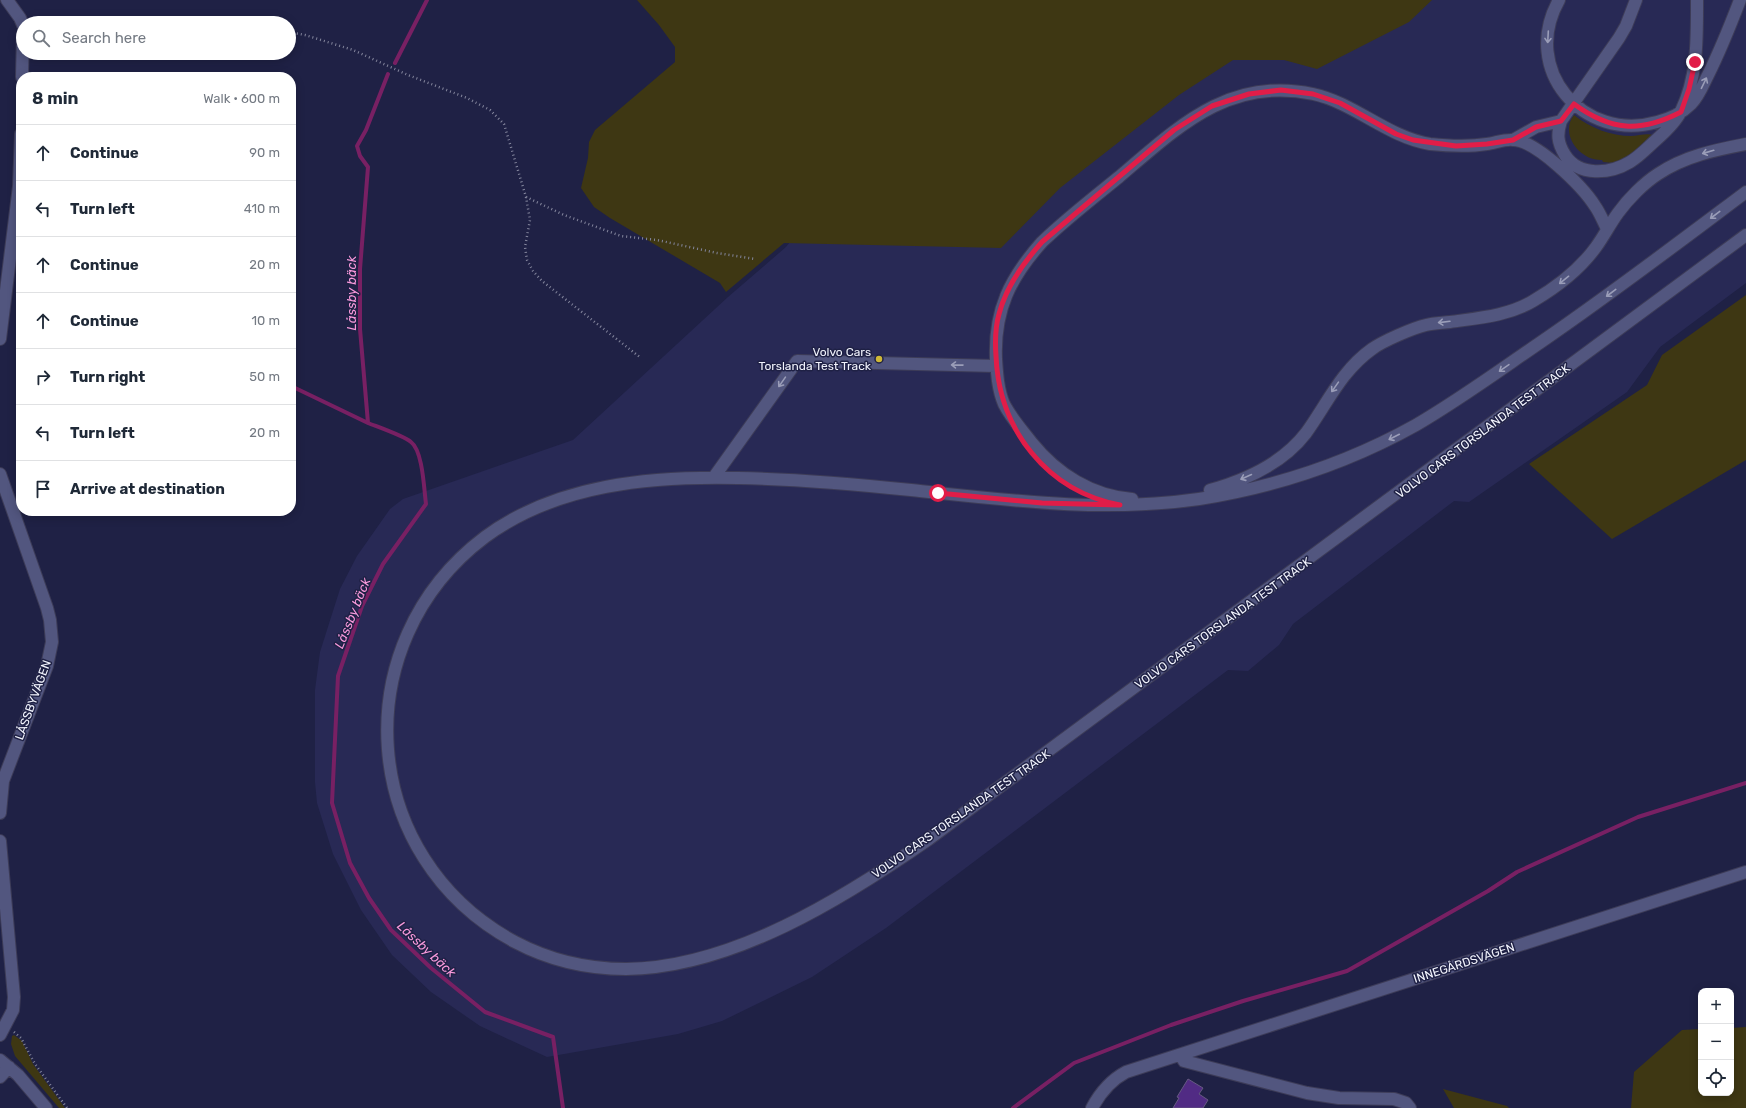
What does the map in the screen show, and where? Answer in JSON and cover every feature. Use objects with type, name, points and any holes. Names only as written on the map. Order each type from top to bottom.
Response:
[{"type":"street","points":[[7,0],[19,16]]},
{"type":"street","points":[[1559,0],[1549,25],[1548,56],[1555,79],[1574,104],[1590,116],[1613,125],[1631,127],[1647,125],[1664,120],[1681,112],[1689,89],[1695,62],[1697,0]]},
{"type":"street","points":[[1636,0],[1626,26],[1561,121],[1557,134],[1558,140],[1566,157],[1573,165],[1590,172],[1611,170],[1629,162],[1642,153],[1666,131],[1681,112],[1699,95],[1722,46],[1740,0]]},
{"type":"street","points":[[22,60],[22,72]]},
{"type":"street","name":"VOLVO CARS TORSLANDA TEST TRACK","points":[[1120,505],[1084,494],[1069,486],[1048,470],[1024,445],[1004,404],[1000,392],[996,366],[995,339],[999,314],[1010,288],[1031,254],[1053,232],[1174,130],[1212,106],[1249,94],[1292,91],[1313,94],[1333,100],[1396,134],[1413,140],[1456,146],[1487,144],[1513,140],[1532,145],[1556,165],[1594,204],[1607,230]]},
{"type":"street","points":[[1513,140],[1536,127],[1561,121]]},
{"type":"street","name":"VOLVO CARS TORSLANDA TEST TRACK","points":[[1004,404],[1030,440],[1047,459],[1063,474],[1089,489],[1116,497],[1144,499],[1164,498],[1216,488],[1256,473],[1273,463],[1291,449],[1305,434],[1343,376],[1372,349],[1426,325],[1516,310],[1549,292],[1583,263],[1597,246],[1619,212],[1643,186],[1658,174],[1687,158],[1712,150],[1746,144]]},
{"type":"street","name":"VOLVO CARS TORSLANDA TEST TRACK","points":[[1746,192],[1599,302],[1461,398],[1417,424],[1370,448],[1323,468],[1274,484],[1198,499],[1120,505],[1016,501],[783,479],[714,477],[679,478],[625,484],[576,493],[551,501],[521,514],[483,539],[454,564],[440,579],[415,617],[404,640],[395,666],[387,716],[388,755],[395,792],[403,818],[426,862],[443,885],[460,903],[480,920],[502,935],[524,947],[548,957],[573,964],[598,968],[650,968],[688,961],[726,951],[750,942],[865,882],[972,809],[1746,236]]},
{"type":"street","points":[[0,339],[16,210]]},
{"type":"street","points":[[714,477],[797,361],[996,366]]},
{"type":"street","name":"LÅSSBYVÄGEN","points":[[0,474],[47,608],[51,625],[52,642],[47,666],[2,780],[0,813]]},
{"type":"street","points":[[0,841],[14,997],[13,1010],[3,1030]]},
{"type":"street","name":"INNEGÅRDSVÄGEN","points":[[1092,1108],[1107,1086],[1117,1077],[1126,1072],[1746,872]]},
{"type":"street","points":[[1181,1055],[1184,1061],[1307,1093],[1339,1098],[1394,1099],[1406,1103],[1410,1108]]},
{"type":"street","points":[[0,1077],[4,1063]]},
{"type":"street","points":[[4,1063],[46,1108]]},
{"type":"path","points":[[296,33],[353,50],[408,75],[467,98],[490,110],[504,124],[526,197],[530,220],[525,247],[527,260],[533,271],[542,282],[641,358]]},
{"type":"path","points":[[526,197],[571,218],[621,236],[658,240],[717,253],[755,259]]},
{"type":"path","points":[[3,1030],[21,1038],[35,1064],[67,1108]]},
{"type":"shaded area","points":[[637,0],[1432,0],[1409,22],[1317,69],[1284,60],[1233,60],[1179,95],[1060,188],[1001,248],[784,243],[726,292],[720,283],[594,207],[581,188],[588,158],[589,142],[595,130],[675,62],[675,47],[659,25]]},
{"type":"shaded area","points":[[994,0],[1746,0],[1746,283],[1660,347],[1627,392],[1469,502],[1454,501],[1293,624],[1279,645],[1248,671],[1228,670],[886,928],[812,977],[722,1021],[678,1034],[547,1057],[480,1026],[431,992],[392,955],[361,910],[333,854],[317,803],[315,782],[315,690],[320,652],[340,589],[357,556],[390,509],[403,499],[573,440],[728,297],[786,247],[839,181]]},
{"type":"shaded area","points":[[1574,115],[1587,124],[1608,133],[1623,136],[1653,135],[1641,147],[1618,162],[1603,162],[1602,160],[1586,156],[1574,145],[1570,138],[1569,130],[1570,122]]},
{"type":"shaded area","points":[[1746,295],[1746,460],[1612,539],[1529,464],[1647,385],[1662,355]]},
{"type":"shaded area","points":[[1746,1027],[1746,1108],[1631,1108],[1634,1072],[1682,1030],[1698,1029],[1698,1096],[1734,1096],[1734,1028]]},
{"type":"shaded area","points":[[14,1035],[22,1041],[33,1064],[65,1108],[59,1108],[15,1056],[11,1044],[12,1036]]},
{"type":"shaded area","points":[[1443,1089],[1507,1106],[1509,1108],[1454,1108]]},
{"type":"building","points":[[1188,1079],[1203,1088],[1199,1094],[1208,1100],[1203,1108],[1173,1108],[1179,1098],[1177,1097]]},
{"type":"waterway","points":[[395,63],[427,0]]},
{"type":"waterway","name":"Låssby bäck","points":[[388,74],[366,130],[357,146],[360,156],[368,167],[360,269],[360,329],[368,423],[403,437],[411,442],[415,447],[424,481],[426,504],[383,564],[362,606],[338,676],[332,803],[350,863],[369,898],[391,930],[431,968],[485,1012],[553,1037],[563,1108]]},
{"type":"waterway","points":[[296,388],[368,423]]},
{"type":"waterway","points":[[1013,1108],[1074,1063],[1171,1025],[1243,1001],[1347,971],[1488,891],[1517,872],[1638,817],[1746,783]]},
{"type":"place","name":"Volvo Cars Torslanda Test Track","points":[[879,359]]},
{"type":"route","points":[[938,493],[1042,503],[1120,505],[1101,501],[1077,491],[1058,479],[1039,462],[1024,445],[1011,421],[1000,392],[996,366],[995,339],[999,314],[1017,274],[1031,254],[1042,242],[1187,120],[1212,106],[1223,102],[1249,94],[1281,90],[1313,94],[1333,100],[1396,134],[1413,140],[1430,144],[1456,146],[1487,144],[1513,140],[1536,127],[1561,121],[1574,104],[1590,116],[1613,125],[1631,127],[1647,125],[1664,120],[1681,112],[1689,89],[1695,62]]}]
